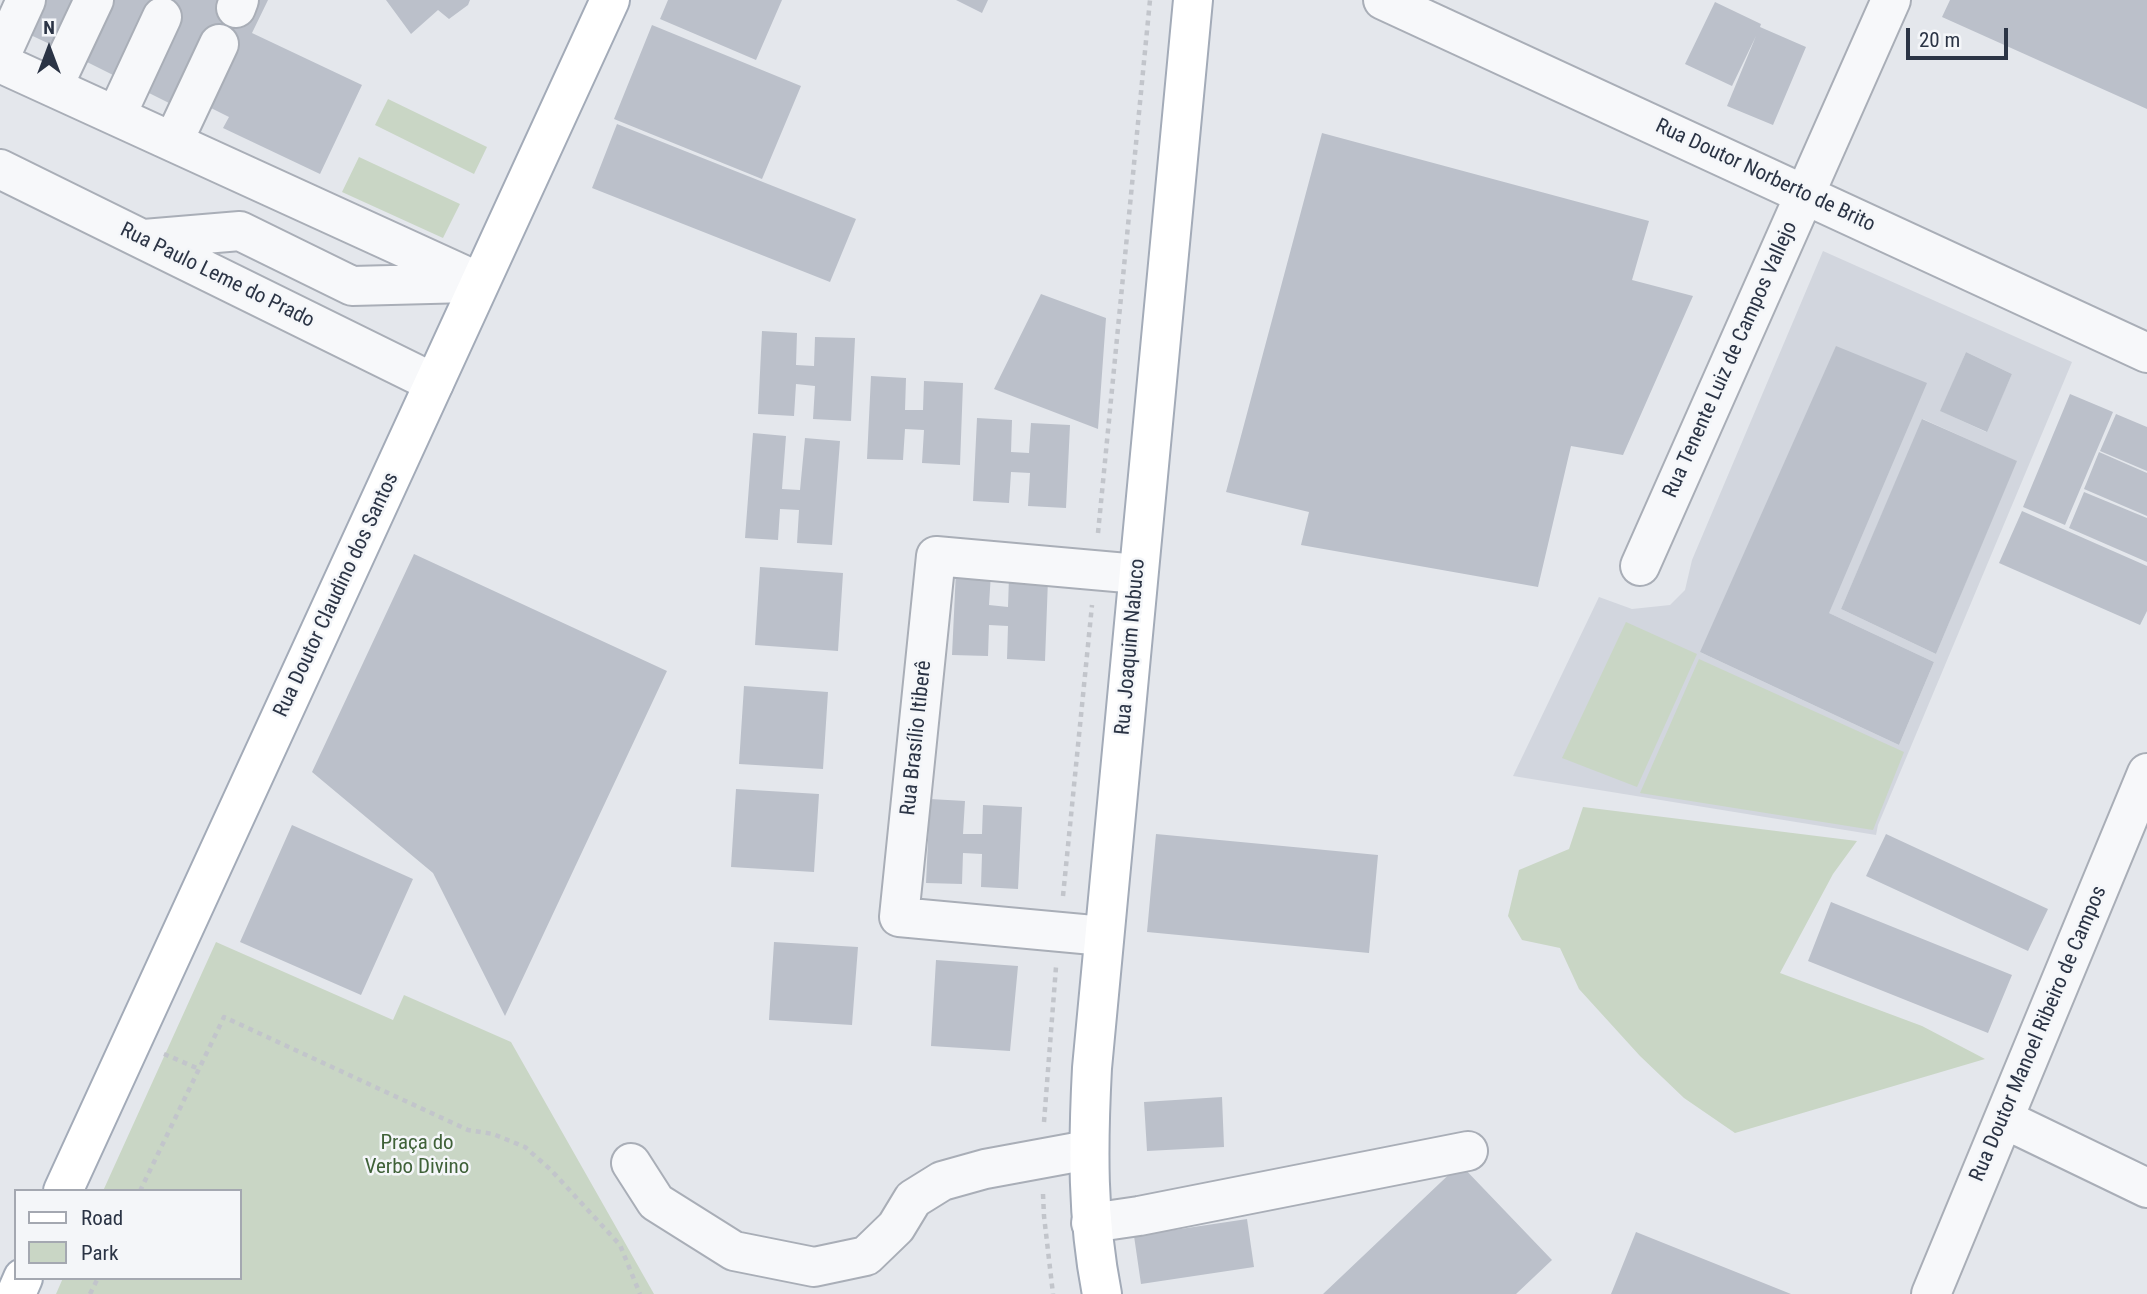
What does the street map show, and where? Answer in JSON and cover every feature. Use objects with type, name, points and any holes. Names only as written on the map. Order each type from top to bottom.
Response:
[{"type":"main road","name":"Rua Doutor Claudino dos Santos","points":[[64,1189],[610,0]]},
{"type":"main road","name":"Rua Joaquim Nabuco","points":[[1102,1294],[1091,1223],[1088,1150],[1092,1068],[1193,0]]},
{"type":"street","points":[[0,57],[26,0]]},
{"type":"street","points":[[53,87],[94,0]]},
{"type":"street","name":"Rua Doutor Norberto de Brito","points":[[1383,0],[2147,353]]},
{"type":"street","name":"Rua Tenente Luiz de Campos Vallejo","points":[[1640,566],[1891,0]]},
{"type":"street","points":[[116,116],[162,17]]},
{"type":"street","points":[[173,142],[219,44]]},
{"type":"street","points":[[0,63],[479,282]]},
{"type":"street","name":"Rua Paulo Leme do Prado","points":[[0,169],[434,383]]},
{"type":"street","points":[[142,239],[240,231],[352,286],[479,282]]},
{"type":"street","name":"Rua Brasílio Itiberê","points":[[1104,936],[899,917],[936,556],[1138,574]]},
{"type":"street","name":"Rua Doutor Manoel Ribeiro de Campos","points":[[1931,1294],[2147,773]]},
{"type":"street","points":[[2004,1119],[2147,1188]]},
{"type":"street","points":[[631,1163],[656,1202],[734,1251],[814,1267],[866,1256],[896,1227],[912,1199],[942,1181],[985,1169],[1088,1150]]},
{"type":"street","points":[[1091,1223],[1468,1151]]},
{"type":"path","points":[[1098,541],[1150,0]]},
{"type":"path","points":[[1062,899],[1093,595]]},
{"type":"path","points":[[141,1189],[224,1017],[468,1130],[494,1134],[525,1147],[572,1191],[621,1245],[640,1294]]},
{"type":"shaded area","points":[[1823,251],[2072,362],[1876,835],[1513,776],[1599,597],[1632,609],[1670,605],[1685,590],[1692,560]],"holes":[[[1966,352],[2012,374],[1986,432],[1941,411]],[[1923,419],[2016,461],[1936,654],[1841,609]],[[1829,613],[1934,662],[1899,745],[1700,652]]]},
{"type":"green space","points":[[388,99],[487,147],[474,174],[375,125]]},
{"type":"green space","points":[[359,157],[460,204],[443,238],[342,192]]},
{"type":"green space","points":[[1626,622],[1697,654],[1637,787],[1562,758]]},
{"type":"green space","points":[[1699,659],[1904,752],[1873,830],[1640,793]]},
{"type":"green space","points":[[1583,807],[1857,841],[1833,874],[1780,973],[1922,1026],[1985,1059],[1735,1133],[1684,1098],[1640,1056],[1579,989],[1560,948],[1522,940],[1508,916],[1519,870],[1569,849]]},
{"type":"green space","name":"Praça do Verbo Divino","points":[[216,942],[393,1020],[404,995],[511,1042],[654,1294],[56,1294],[62,1280],[242,1280],[242,1189],[104,1189]]},
{"type":"building","points":[[35,0],[78,0],[56,47],[20,30]]},
{"type":"building","points":[[108,0],[268,0],[252,33],[362,85],[320,174],[223,128],[229,117],[201,103],[177,107],[81,59]]},
{"type":"building","points":[[386,0],[470,0],[468,5],[449,19],[438,10],[411,34]]},
{"type":"building","points":[[668,0],[782,0],[756,60],[660,19]]},
{"type":"building","points":[[956,0],[988,0],[982,13]]},
{"type":"building","points":[[1950,0],[2147,0],[2147,109],[1942,17]]},
{"type":"building","points":[[1715,2],[1761,24],[1760,27],[1806,47],[1773,125],[1727,106],[1756,36],[1732,86],[1685,64]]},
{"type":"building","points":[[652,25],[801,86],[762,179],[614,119]]},
{"type":"building","points":[[617,124],[856,219],[830,282],[592,188]]},
{"type":"building","points":[[1322,133],[1649,221],[1632,280],[1693,296],[1623,455],[1571,446],[1538,587],[1301,545],[1309,512],[1226,492]]},
{"type":"building","points":[[1041,294],[1106,318],[1098,429],[994,389]]},
{"type":"building","points":[[762,331],[797,333],[796,365],[814,366],[815,337],[855,338],[851,421],[813,419],[815,386],[796,384],[794,416],[758,414]]},
{"type":"building","points":[[1836,346],[1927,383],[1829,613],[1934,662],[1899,745],[1700,652]]},
{"type":"building","points":[[1966,352],[2012,374],[1987,432],[1940,411]]},
{"type":"building","points":[[871,376],[906,378],[905,410],[923,410],[924,381],[963,383],[960,465],[922,463],[924,430],[905,429],[903,460],[867,459]]},
{"type":"building","points":[[2070,394],[2113,412],[2065,525],[2023,507]]},
{"type":"building","points":[[2116,414],[2147,427],[2147,471],[2100,451]]},
{"type":"building","points":[[977,418],[1012,420],[1011,452],[1029,453],[1031,423],[1070,425],[1066,508],[1028,506],[1030,473],[1011,472],[1009,503],[973,501]]},
{"type":"building","points":[[1922,419],[2017,461],[1936,654],[1841,609]]},
{"type":"building","points":[[753,433],[786,436],[782,489],[800,490],[805,438],[840,441],[832,545],[797,543],[799,510],[780,509],[778,540],[745,538]]},
{"type":"building","points":[[2099,452],[2147,473],[2147,516],[2084,489]]},
{"type":"building","points":[[2084,492],[2147,518],[2147,562],[2069,528]]},
{"type":"building","points":[[2022,511],[2147,566],[2147,611],[2140,625],[1999,563]]},
{"type":"building","points":[[414,554],[667,671],[505,1016],[433,873],[312,772]]},
{"type":"building","points":[[760,567],[843,573],[838,651],[755,645]]},
{"type":"building","points":[[956,571],[991,573],[989,605],[1008,607],[1009,577],[1048,579],[1045,661],[1007,659],[1008,626],[989,625],[988,656],[952,655]]},
{"type":"building","points":[[744,686],[828,692],[823,769],[739,764]]},
{"type":"building","points":[[736,789],[819,794],[814,872],[731,867]]},
{"type":"building","points":[[930,799],[965,801],[963,834],[982,834],[983,805],[1022,807],[1018,889],[981,887],[982,854],[963,853],[962,884],[926,883]]},
{"type":"building","points":[[292,825],[413,879],[361,995],[240,942]]},
{"type":"building","points":[[1156,834],[1378,855],[1369,953],[1147,932]]},
{"type":"building","points":[[1886,834],[2048,909],[2028,951],[1866,876]]},
{"type":"building","points":[[1831,902],[2012,975],[1988,1033],[1808,961]]},
{"type":"building","points":[[774,942],[858,947],[852,1025],[769,1020]]},
{"type":"building","points":[[936,960],[1018,966],[1010,1051],[931,1046]]},
{"type":"building","points":[[1222,1097],[1224,1147],[1147,1151],[1144,1102]]},
{"type":"building","points":[[1460,1164],[1552,1260],[1516,1294],[1323,1294]]},
{"type":"building","points":[[1247,1219],[1254,1267],[1141,1284],[1134,1236]]},
{"type":"building","points":[[1636,1232],[1791,1294],[1611,1294]]}]
